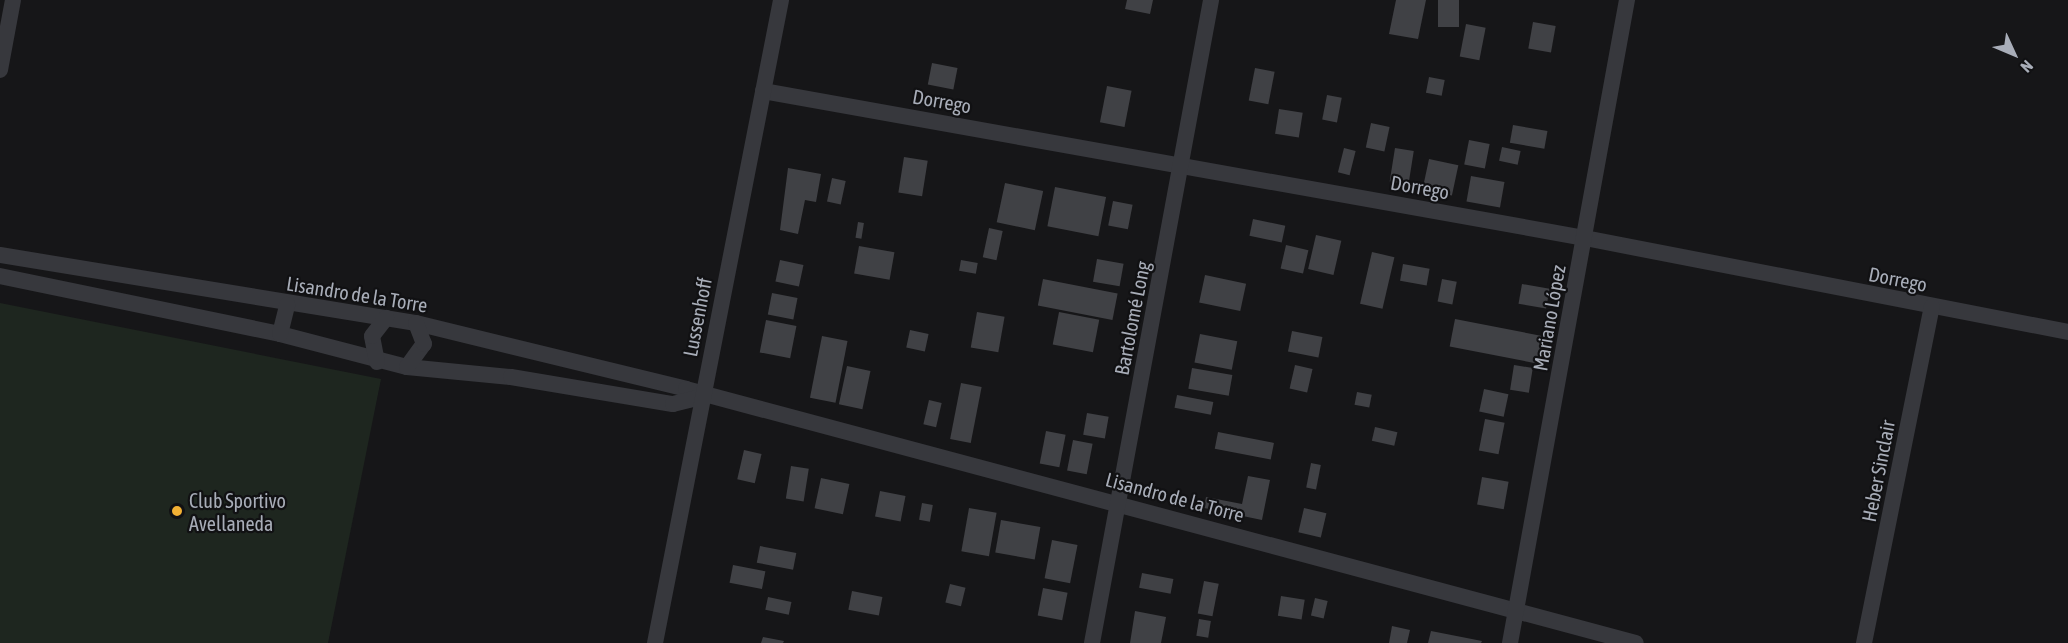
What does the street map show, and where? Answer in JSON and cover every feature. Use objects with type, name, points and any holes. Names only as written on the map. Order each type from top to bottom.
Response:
[{"type":"street","points":[[0,70],[13,0]]},
{"type":"street","name":"Lussenhoff","points":[[655,643],[781,0]]},
{"type":"street","name":"Bartolomé Long","points":[[1092,643],[1183,165],[1211,0]]},
{"type":"street","name":"Mariano López","points":[[1510,643],[1585,238],[1626,0]]},
{"type":"street","name":"Dorrego","points":[[763,91],[1585,238],[2068,332]]},
{"type":"street","name":"Lisandro de la Torre","points":[[0,255],[155,283],[416,323],[686,389],[702,397],[1118,503],[1636,643]]},
{"type":"street","name":"Lisandro de la Torre","points":[[0,276],[150,309],[280,334],[377,362],[407,368],[511,377],[673,404],[702,397]]},
{"type":"street","points":[[150,309],[155,283]]},
{"type":"street","points":[[280,334],[287,304]]},
{"type":"street","name":"Heber Sinclair","points":[[1864,643],[1932,307]]},
{"type":"street","points":[[377,362],[372,336],[386,318]]},
{"type":"street","points":[[407,368],[424,344],[416,323]]},
{"type":"shaded area","name":"Club Sportivo Avellaneda","points":[[0,303],[381,379],[328,643],[0,643]]},
{"type":"building","points":[[1127,0],[1153,0],[1150,14],[1125,9]]},
{"type":"building","points":[[1396,0],[1426,0],[1418,39],[1389,34]]},
{"type":"building","points":[[1438,0],[1459,0],[1459,27],[1438,27]]},
{"type":"building","points":[[1533,22],[1556,26],[1551,53],[1528,49]]},
{"type":"building","points":[[1466,24],[1486,28],[1479,60],[1460,56]]},
{"type":"building","points":[[932,63],[958,68],[953,90],[928,85]]},
{"type":"building","points":[[1255,68],[1275,72],[1268,104],[1249,100]]},
{"type":"building","points":[[1429,77],[1445,80],[1442,96],[1426,93]]},
{"type":"building","points":[[1107,86],[1132,91],[1124,127],[1100,122]]},
{"type":"building","points":[[1327,95],[1342,98],[1337,122],[1322,120]]},
{"type":"building","points":[[1279,109],[1303,113],[1299,137],[1275,134]]},
{"type":"building","points":[[1371,123],[1390,127],[1384,151],[1366,147]]},
{"type":"building","points":[[1513,125],[1547,131],[1544,149],[1510,143]]},
{"type":"building","points":[[1469,140],[1490,144],[1485,169],[1464,165]]},
{"type":"building","points":[[1502,147],[1521,151],[1518,165],[1499,161]]},
{"type":"building","points":[[1344,148],[1356,151],[1350,175],[1338,172]]},
{"type":"building","points":[[1395,148],[1414,151],[1408,185],[1390,182]]},
{"type":"building","points":[[904,157],[928,161],[922,196],[898,193]]},
{"type":"building","points":[[1429,159],[1458,165],[1452,196],[1423,189]]},
{"type":"building","points":[[788,168],[821,174],[816,202],[805,200],[798,234],[780,230]]},
{"type":"building","points":[[1471,176],[1504,182],[1500,208],[1466,202]]},
{"type":"building","points":[[832,178],[846,181],[841,204],[827,201]]},
{"type":"building","points":[[1005,183],[1043,191],[1035,230],[997,222]]},
{"type":"building","points":[[1055,187],[1106,197],[1098,236],[1047,226]]},
{"type":"building","points":[[1113,201],[1133,205],[1128,229],[1108,226]]},
{"type":"building","points":[[1253,219],[1285,226],[1282,242],[1249,236]]},
{"type":"building","points":[[858,222],[864,223],[861,239],[855,238]]},
{"type":"building","points":[[989,228],[1003,231],[996,260],[983,257]]},
{"type":"building","points":[[1316,235],[1341,241],[1333,275],[1308,269]]},
{"type":"building","points":[[1286,245],[1308,250],[1303,274],[1281,268]]},
{"type":"building","points":[[859,246],[894,252],[890,280],[854,274]]},
{"type":"building","points":[[1372,252],[1394,257],[1382,309],[1360,304]]},
{"type":"building","points":[[1097,259],[1124,264],[1120,286],[1093,282]]},
{"type":"building","points":[[780,260],[803,265],[799,287],[775,282]]},
{"type":"building","points":[[961,260],[978,263],[976,274],[959,271]]},
{"type":"building","points":[[1403,264],[1430,269],[1427,285],[1400,281]]},
{"type":"building","points":[[1205,275],[1246,284],[1240,311],[1199,302]]},
{"type":"building","points":[[1043,279],[1118,294],[1112,320],[1038,306]]},
{"type":"building","points":[[1442,279],[1457,282],[1452,304],[1438,302]]},
{"type":"building","points":[[1522,284],[1550,289],[1546,309],[1519,304]]},
{"type":"building","points":[[772,293],[798,298],[793,320],[768,315]]},
{"type":"building","points":[[977,312],[1005,317],[998,352],[971,347]]},
{"type":"building","points":[[1059,312],[1099,320],[1093,352],[1053,344]]},
{"type":"building","points":[[1455,319],[1543,336],[1538,364],[1450,346]]},
{"type":"building","points":[[766,320],[796,326],[790,358],[760,352]]},
{"type":"building","points":[[910,330],[929,334],[925,352],[906,348]]},
{"type":"building","points":[[1292,331],[1322,337],[1318,358],[1288,352]]},
{"type":"building","points":[[1200,334],[1237,341],[1232,370],[1194,362]]},
{"type":"building","points":[[822,336],[848,341],[836,403],[810,398]]},
{"type":"building","points":[[1295,365],[1313,369],[1307,392],[1290,388]]},
{"type":"building","points":[[1514,365],[1533,368],[1529,393],[1510,390]]},
{"type":"building","points":[[847,366],[870,371],[862,409],[839,404]]},
{"type":"building","points":[[1192,368],[1232,375],[1229,396],[1188,389]]},
{"type":"building","points":[[961,383],[982,387],[971,443],[950,439]]},
{"type":"building","points":[[1484,389],[1508,394],[1504,417],[1479,411]]},
{"type":"building","points":[[1357,392],[1372,395],[1369,408],[1355,405]]},
{"type":"building","points":[[1177,395],[1213,402],[1211,415],[1175,408]]},
{"type":"building","points":[[929,400],[942,403],[936,427],[923,424]]},
{"type":"building","points":[[1087,413],[1109,417],[1105,438],[1083,435]]},
{"type":"building","points":[[1485,419],[1505,423],[1499,454],[1479,450]]},
{"type":"building","points":[[1375,427],[1397,432],[1394,446],[1372,441]]},
{"type":"building","points":[[1046,431],[1066,435],[1059,467],[1040,463]]},
{"type":"building","points":[[1218,432],[1274,443],[1271,460],[1215,449]]},
{"type":"building","points":[[1073,440],[1093,444],[1087,474],[1067,470]]},
{"type":"building","points":[[744,450],[762,454],[755,483],[737,479]]},
{"type":"building","points":[[1311,463],[1321,465],[1316,489],[1306,488]]},
{"type":"building","points":[[791,466],[809,469],[804,501],[786,499]]},
{"type":"building","points":[[1248,476],[1270,480],[1262,520],[1204,508],[1206,497],[1242,504]]},
{"type":"building","points":[[1482,477],[1509,482],[1504,509],[1477,505]]},
{"type":"building","points":[[821,478],[849,484],[843,514],[815,508]]},
{"type":"building","points":[[880,491],[906,496],[901,521],[875,517]]},
{"type":"building","points":[[922,503],[933,505],[930,522],[919,520]]},
{"type":"building","points":[[969,508],[997,513],[989,556],[961,551]]},
{"type":"building","points":[[1304,508],[1326,513],[1321,538],[1298,532]]},
{"type":"building","points":[[1001,520],[1040,527],[1035,559],[995,552]]},
{"type":"building","points":[[1052,540],[1078,545],[1070,583],[1045,578]]},
{"type":"building","points":[[760,546],[796,553],[793,570],[757,563]]},
{"type":"building","points":[[733,565],[765,571],[762,589],[730,583]]},
{"type":"building","points":[[1142,573],[1173,579],[1171,594],[1139,588]]},
{"type":"building","points":[[1204,581],[1219,584],[1212,616],[1198,613]]},
{"type":"building","points":[[950,584],[966,588],[961,606],[945,602]]},
{"type":"building","points":[[1043,588],[1068,593],[1062,620],[1038,615]]},
{"type":"building","points":[[852,591],[882,597],[879,616],[848,610]]},
{"type":"building","points":[[1281,596],[1305,600],[1302,620],[1278,616]]},
{"type":"building","points":[[768,597],[791,602],[789,615],[765,610]]},
{"type":"building","points":[[1315,598],[1328,601],[1324,618],[1311,616]]},
{"type":"building","points":[[1135,611],[1166,617],[1161,643],[1130,643]]},
{"type":"building","points":[[1199,619],[1211,621],[1208,638],[1196,636]]},
{"type":"building","points":[[1392,626],[1410,630],[1407,643],[1389,643]]},
{"type":"building","points":[[1431,631],[1482,641],[1481,643],[1428,643]]},
{"type":"building","points":[[763,637],[784,641],[783,643],[761,643]]},
{"type":"place","name":"Club Sportivo Avellaneda","points":[[177,511]]}]
